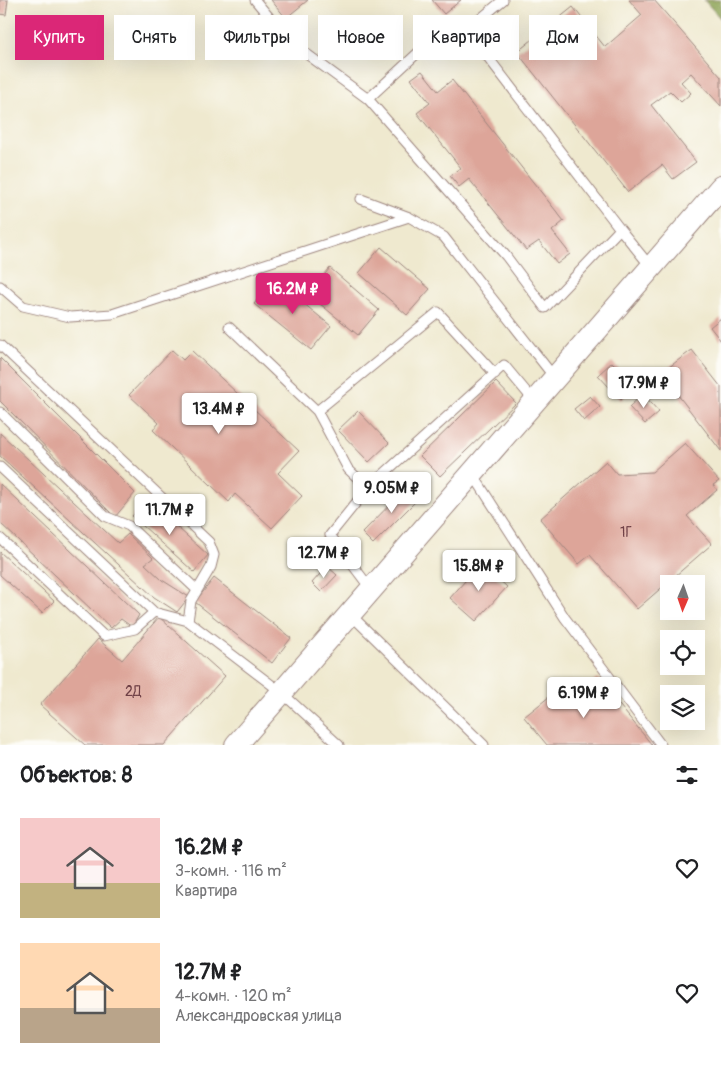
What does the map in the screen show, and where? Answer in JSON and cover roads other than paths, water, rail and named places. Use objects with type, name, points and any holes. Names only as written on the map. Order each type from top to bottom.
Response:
[{"type":"street","points":[[236,745],[370,588],[535,402],[721,187]]},
{"type":"lane","points":[[255,0],[289,41],[368,99],[506,256],[545,308],[620,229]]},
{"type":"lane","points":[[485,15],[503,0]]},
{"type":"lane","points":[[368,99],[413,57]]},
{"type":"lane","points":[[490,60],[651,268]]},
{"type":"lane","points":[[361,199],[409,217],[444,237],[555,379]]},
{"type":"lane","points":[[0,286],[23,306],[70,317],[112,314],[409,217]]},
{"type":"lane","points":[[317,412],[438,312],[495,374]]},
{"type":"lane","points":[[229,327],[317,412],[348,469],[368,488]]},
{"type":"lane","points":[[0,345],[209,542],[214,555],[191,601],[188,621]]},
{"type":"lane","points":[[370,588],[330,535],[368,488],[504,365],[535,402]]},
{"type":"lane","points":[[0,412],[105,516],[128,526],[197,590]]},
{"type":"lane","points":[[0,467],[154,612],[188,621],[281,692],[339,745]]},
{"type":"lane","points":[[472,473],[565,618],[661,745]]},
{"type":"lane","points":[[0,538],[104,636],[134,629],[154,612]]},
{"type":"lane","points":[[349,613],[484,745]]}]
